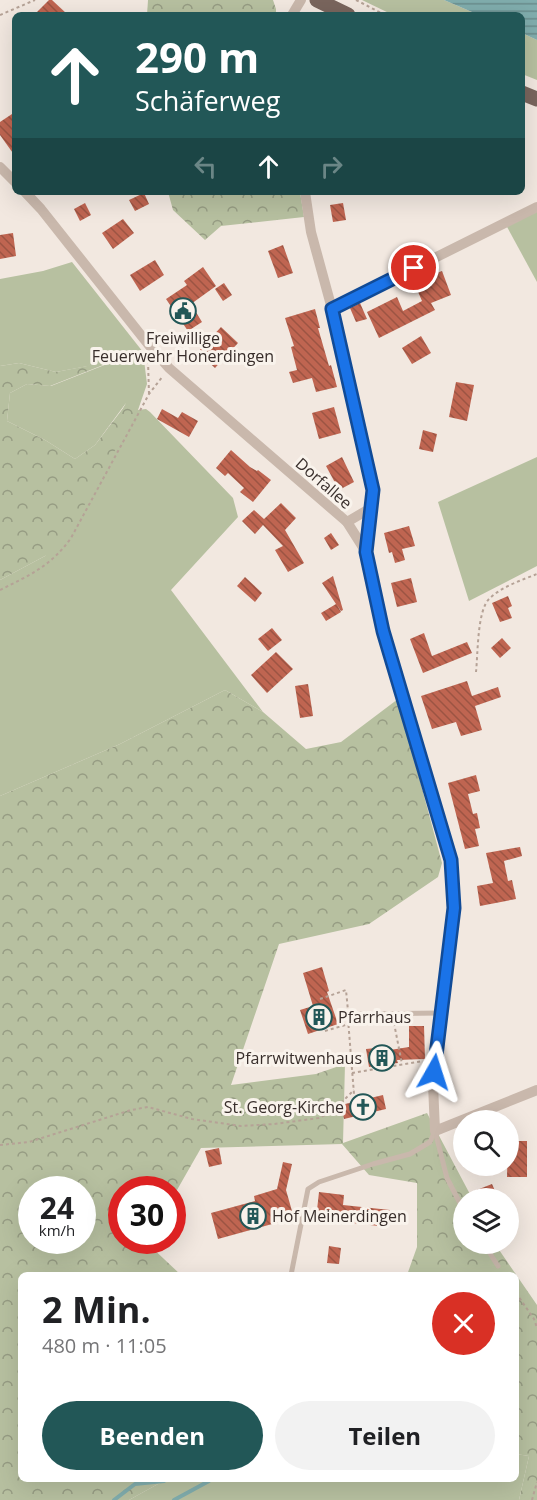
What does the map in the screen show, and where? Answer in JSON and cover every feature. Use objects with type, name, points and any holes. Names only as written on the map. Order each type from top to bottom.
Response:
[{"type":"main road","points":[[317,0],[342,12]]},
{"type":"street","points":[[0,167],[12,179]]},
{"type":"street","name":"Dorfallee","points":[[28,195],[169,368],[346,522],[366,552],[383,631],[451,860],[454,908],[435,1059],[433,1084],[435,1131]]},
{"type":"street","points":[[305,195],[311,232],[332,309],[373,490],[366,552]]},
{"type":"street","points":[[332,309],[537,207]]},
{"type":"street","points":[[346,522],[371,508]]},
{"type":"street","points":[[435,1131],[537,1090]]},
{"type":"lane","points":[[355,1014],[441,1013]]},
{"type":"lane","points":[[435,1131],[447,1178],[453,1190]]},
{"type":"lane","points":[[292,1272],[308,1190],[319,1182],[411,1154],[430,1142],[435,1131]]},
{"type":"lane","points":[[490,1254],[498,1266]]},
{"type":"path","points":[[0,15],[34,0]]},
{"type":"path","points":[[356,0],[379,12]]},
{"type":"path","points":[[148,344],[148,394]]},
{"type":"path","points":[[0,590],[43,567],[60,553],[71,538],[148,394],[169,368]]},
{"type":"path","points":[[476,672],[483,607],[489,598],[508,586],[537,573]]},
{"type":"path","points":[[0,1145],[29,1142],[131,1110],[148,1107],[192,1119],[241,1126],[319,1118],[333,1111],[354,1092],[346,990],[320,999]]},
{"type":"path","points":[[393,1013],[402,1064]]},
{"type":"path","points":[[325,1031],[349,1024]]},
{"type":"path","points":[[352,1073],[435,1059]]},
{"type":"path","points":[[519,1297],[534,1319],[537,1328]]},
{"type":"path","points":[[532,1500],[537,1482]]},
{"type":"green space","points":[[148,0],[273,0],[276,9],[276,12],[147,12]]},
{"type":"green space","points":[[362,0],[444,0],[472,12],[387,12]]},
{"type":"green space","points":[[525,34],[537,40],[537,80],[525,75]]},
{"type":"green space","points":[[169,195],[300,195],[304,217],[221,226],[205,240],[173,210]]},
{"type":"green space","points":[[537,211],[537,282],[506,225]]},
{"type":"green space","points":[[72,262],[143,352],[147,384],[138,410],[146,409],[150,412],[233,498],[238,517],[171,590],[263,712],[225,690],[120,744],[0,796],[0,580],[45,556],[126,403],[95,445],[75,459],[45,440],[7,421],[10,393],[27,384],[51,386],[125,357],[103,355],[88,366],[56,372],[19,363],[0,366],[0,279],[43,271]]},
{"type":"green space","points":[[103,355],[126,356],[50,386],[27,384],[10,393],[7,421],[45,440],[75,459],[95,445],[127,403],[137,411],[70,531],[45,556],[0,580],[0,366],[19,363],[56,372],[87,366]]},
{"type":"green space","points":[[537,457],[537,566],[469,601],[438,502]]},
{"type":"green space","points":[[225,690],[263,712],[306,749],[341,742],[398,699],[442,863],[438,877],[369,924],[279,944],[231,1085],[316,1074],[345,1064],[343,1143],[427,1113],[453,1162],[453,1176],[460,1176],[467,1188],[453,1188],[453,1254],[502,1254],[514,1272],[408,1272],[417,1247],[417,1183],[369,1175],[342,1144],[201,1148],[185,1176],[108,1176],[108,1254],[159,1254],[178,1272],[18,1272],[18,1482],[162,1482],[129,1500],[0,1500],[0,796],[120,744]]},
{"type":"green space","points":[[519,1279],[537,1305],[537,1500],[519,1500],[529,1456],[519,1454]]},
{"type":"green space","points":[[519,1454],[529,1456],[519,1500],[129,1500],[162,1482],[519,1482]]},
{"type":"water","points":[[444,0],[537,0],[537,40],[525,34],[525,12],[472,12]]},
{"type":"building","points":[[49,0],[52,0],[65,12],[37,12]]},
{"type":"building","points":[[12,114],[12,152],[0,135],[0,122]]},
{"type":"building","points":[[145,195],[149,204],[135,211],[129,200]]},
{"type":"building","points":[[85,203],[91,215],[80,221],[74,209]]},
{"type":"building","points":[[343,203],[346,220],[333,222],[330,205]]},
{"type":"building","points":[[123,219],[134,233],[113,249],[102,233]]},
{"type":"building","points":[[13,233],[16,256],[0,259],[0,235]]},
{"type":"building","points":[[283,245],[293,273],[278,278],[268,251]]},
{"type":"building","points":[[155,260],[164,275],[140,291],[130,275]]},
{"type":"building","points":[[203,267],[216,286],[191,304],[202,322],[188,331],[166,299],[187,285],[184,281]]},
{"type":"building","points":[[442,271],[451,295],[431,303],[435,310],[379,338],[367,312],[397,297],[403,311],[422,301],[412,278],[421,273],[423,278]]},
{"type":"building","points":[[224,283],[232,295],[223,301],[215,289]]},
{"type":"building","points":[[360,303],[367,319],[356,322],[350,308]]},
{"type":"building","points":[[315,309],[320,328],[318,328],[337,387],[316,392],[312,378],[293,383],[289,372],[297,370],[291,347],[294,346],[285,318]]},
{"type":"building","points":[[221,327],[238,343],[215,368],[198,352]]},
{"type":"building","points":[[421,336],[431,353],[412,364],[402,348]]},
{"type":"building","points":[[456,382],[474,385],[467,421],[449,417]]},
{"type":"building","points":[[334,407],[341,433],[319,439],[312,413]]},
{"type":"building","points":[[162,409],[178,418],[182,412],[198,421],[189,437],[157,419]]},
{"type":"building","points":[[423,430],[437,434],[433,452],[419,449]]},
{"type":"building","points":[[231,450],[250,467],[271,480],[253,502],[240,492],[244,488],[228,473],[225,476],[216,468]]},
{"type":"building","points":[[342,457],[354,482],[339,490],[326,466]]},
{"type":"building","points":[[281,503],[296,518],[285,530],[304,563],[288,572],[275,550],[283,546],[263,525],[255,534],[242,521],[254,510],[264,519]]},
{"type":"building","points":[[409,526],[415,546],[402,549],[405,560],[395,563],[392,552],[389,553],[384,533]]},
{"type":"building","points":[[331,533],[339,545],[331,550],[324,538]]},
{"type":"building","points":[[333,576],[343,610],[341,611],[337,605],[341,612],[326,621],[321,613],[336,604],[322,583]]},
{"type":"building","points":[[245,577],[262,593],[255,602],[237,586]]},
{"type":"building","points":[[411,578],[417,602],[397,607],[391,583]]},
{"type":"building","points":[[508,596],[512,606],[508,608],[512,618],[500,622],[492,603]]},
{"type":"building","points":[[272,628],[282,640],[268,651],[258,639]]},
{"type":"building","points":[[424,633],[432,656],[467,642],[472,653],[423,673],[410,639]]},
{"type":"building","points":[[502,638],[511,648],[500,658],[491,648]]},
{"type":"building","points":[[276,652],[293,669],[267,693],[251,675]]},
{"type":"building","points":[[467,681],[472,696],[498,687],[501,697],[475,706],[482,730],[461,736],[456,722],[432,729],[421,696]]},
{"type":"building","points":[[308,684],[313,716],[300,718],[295,686]]},
{"type":"building","points":[[476,775],[480,791],[468,794],[473,814],[477,813],[480,828],[475,829],[479,846],[465,849],[448,783]]},
{"type":"building","points":[[520,847],[522,856],[504,861],[508,881],[512,880],[516,899],[480,906],[477,886],[493,883],[486,853]]},
{"type":"building","points":[[322,967],[329,991],[327,992],[338,1024],[308,1034],[300,1010],[313,1006],[303,973]]},
{"type":"building","points":[[409,1026],[424,1026],[425,1059],[397,1060],[398,1063],[369,1067],[366,1049],[376,1048],[377,1052],[409,1047]]},
{"type":"building","name":"St. Georg-Kirche","points":[[383,1095],[386,1109],[344,1119],[341,1105]]},
{"type":"building","points":[[519,1141],[527,1141],[527,1177],[507,1177],[519,1176]]},
{"type":"building","points":[[219,1148],[222,1164],[209,1167],[205,1151]]},
{"type":"building","name":"Hof Meinerdingen","points":[[283,1162],[292,1164],[286,1190],[294,1218],[218,1239],[211,1213],[255,1201],[254,1196],[277,1189]]},
{"type":"building","points":[[492,1184],[494,1188],[482,1188]]},
{"type":"building","points":[[319,1192],[344,1195],[343,1205],[390,1210],[388,1227],[316,1219]]},
{"type":"building","points":[[329,1246],[341,1248],[339,1264],[327,1263]]},
{"type":"waterway","points":[[114,1500],[135,1484],[154,1482]]},
{"type":"waterway","points":[[174,1500],[207,1482]]},
{"type":"place","name":"Freiwillige Feuerwehr Honerdingen","points":[[183,311]]},
{"type":"place","name":"Pfarrhaus","points":[[319,1017]]},
{"type":"place","name":"Pfarrwitwenhaus","points":[[382,1058]]},
{"type":"place","name":"St. Georg-Kirche","points":[[363,1107]]},
{"type":"place","name":"Hof Meinerdingen","points":[[253,1216]]},
{"type":"route","points":[[414,268],[332,309],[373,490],[366,552],[374,593],[383,631],[451,860],[454,908],[434,1072]]}]
